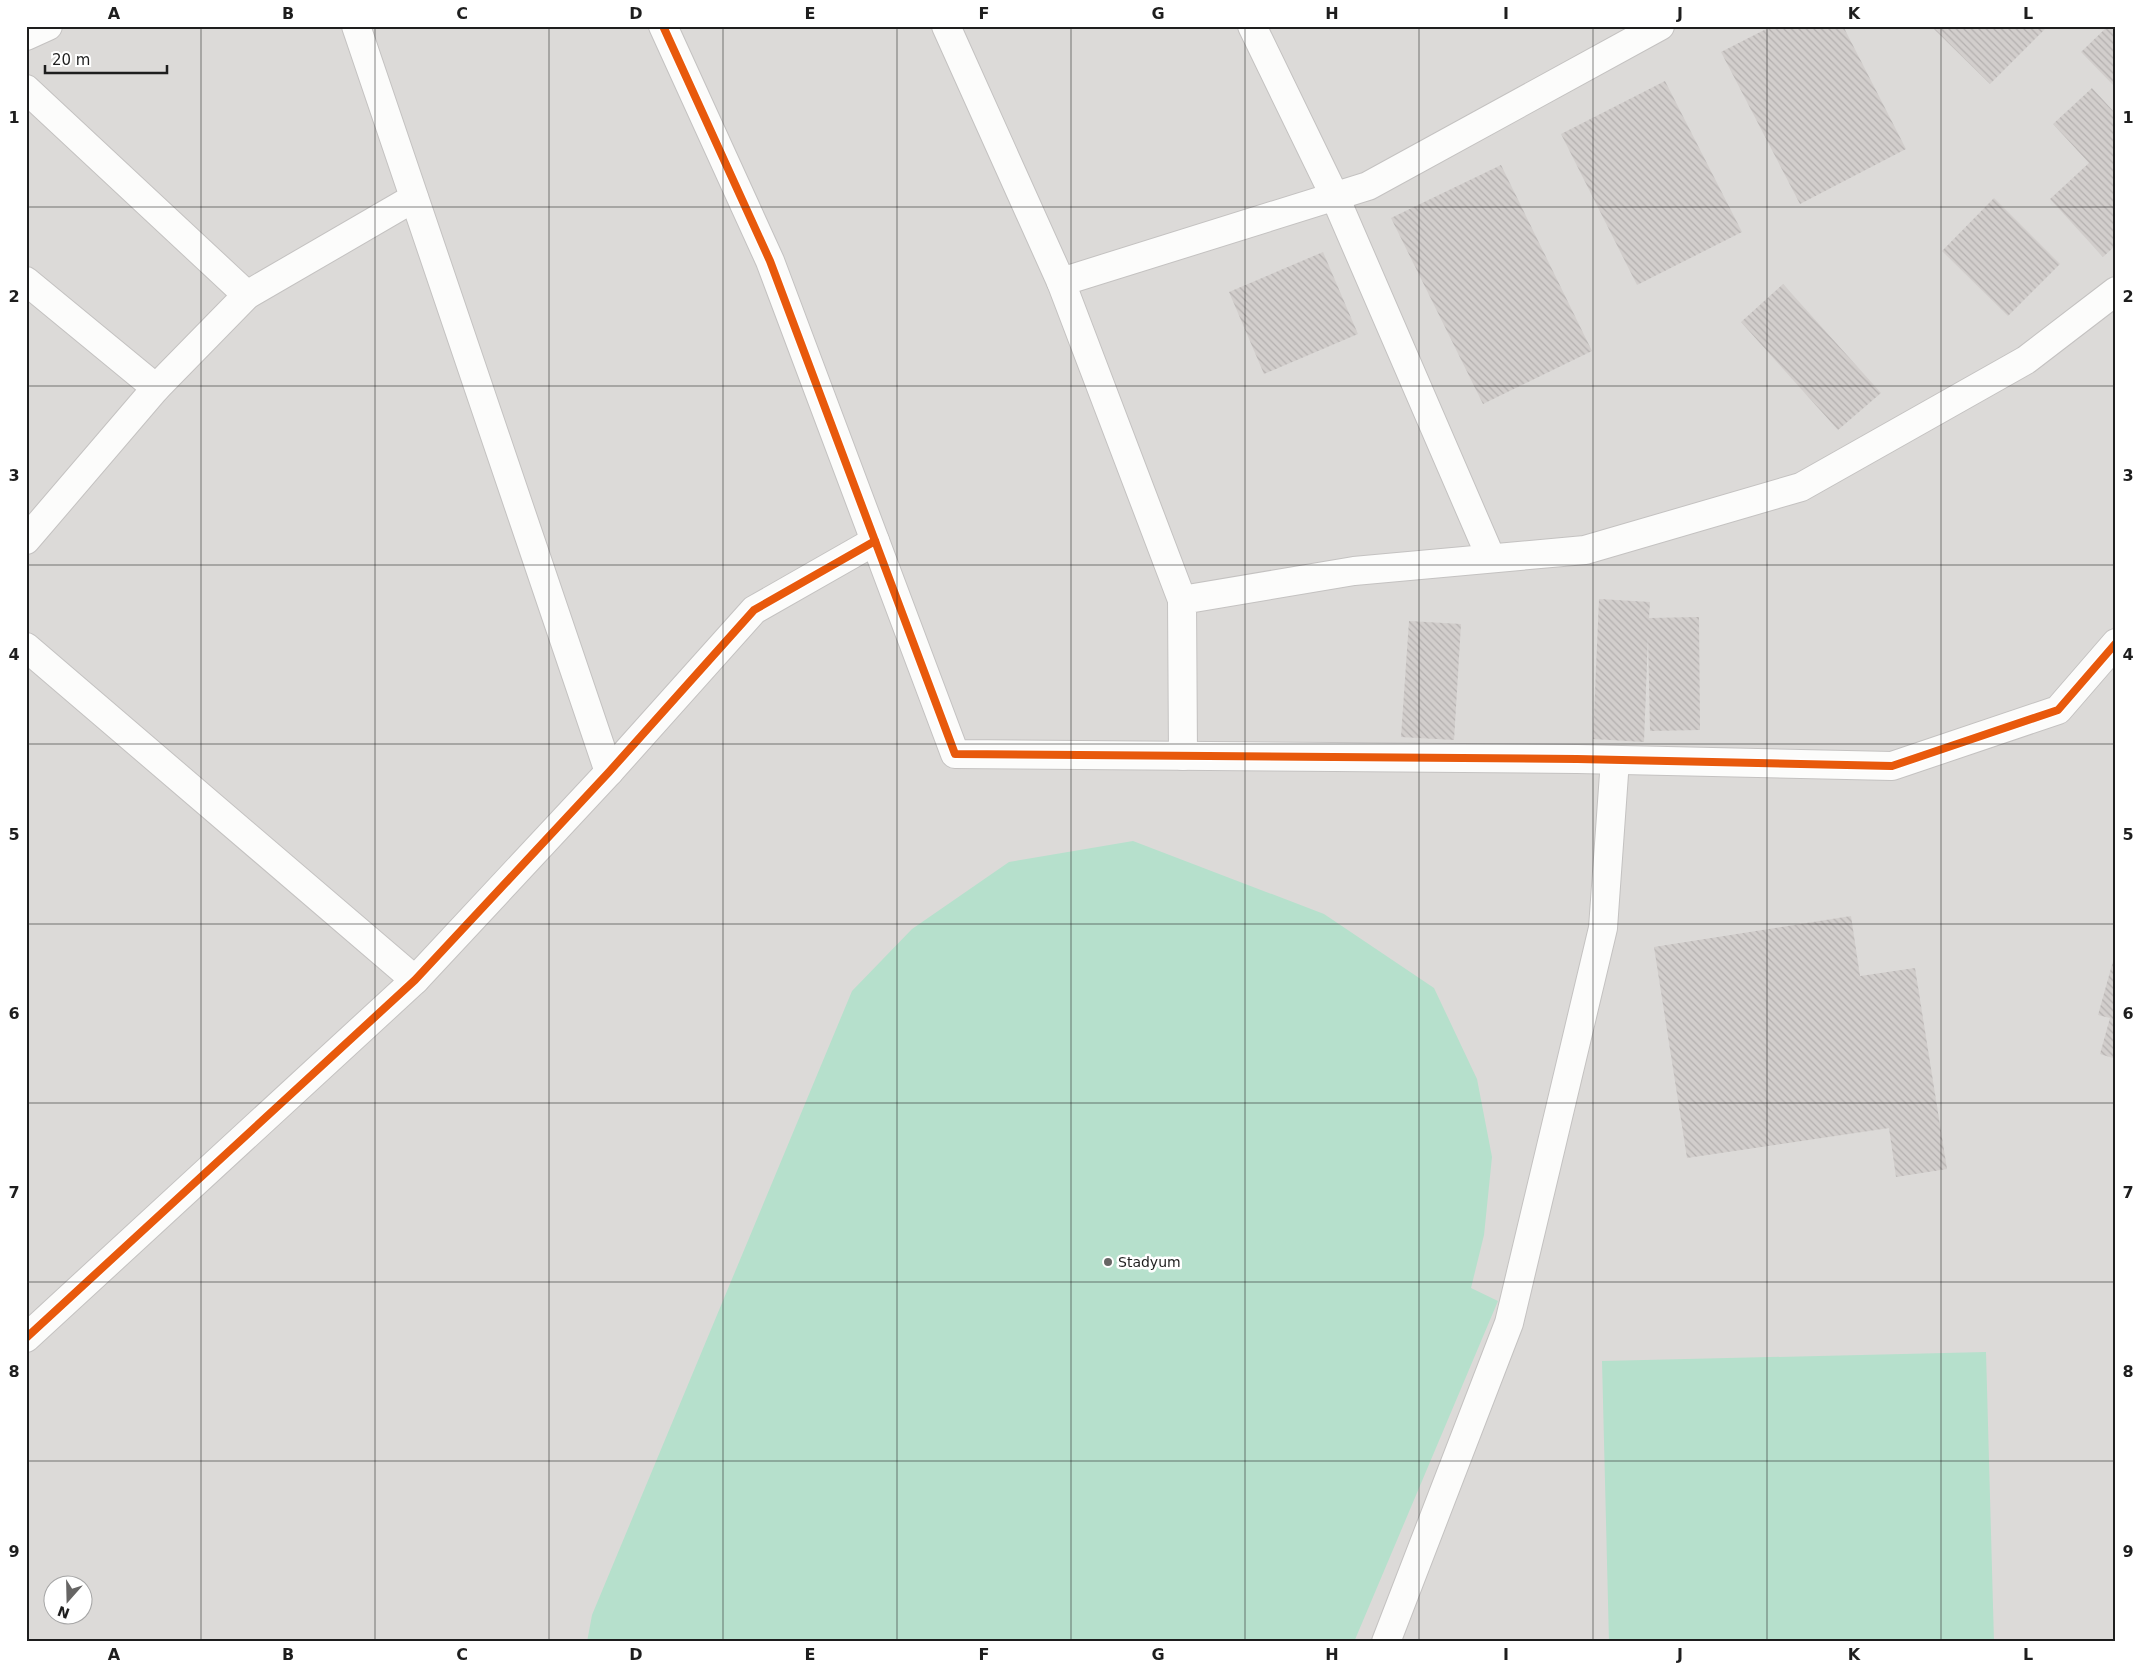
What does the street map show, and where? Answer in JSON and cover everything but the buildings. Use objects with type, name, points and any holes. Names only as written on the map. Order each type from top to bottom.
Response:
[{"type":"street","points":[[26,36],[48,26]]},
{"type":"street","points":[[356,26],[609,772]]},
{"type":"street","points":[[663,26],[770,261],[955,754],[1615,760],[1892,766],[2058,710],[2116,643]]},
{"type":"street","points":[[946,26],[1060,282],[1182,600],[1183,756]]},
{"type":"street","points":[[1252,26],[1335,197],[1491,558]]},
{"type":"street","points":[[1060,282],[1368,186],[1660,26]]},
{"type":"street","points":[[26,89],[247,295]]},
{"type":"street","points":[[26,540],[156,388],[247,295],[414,198]]},
{"type":"street","points":[[26,281],[156,388]]},
{"type":"street","points":[[1182,600],[1354,571],[1585,550],[1801,487],[2026,360],[2116,291]]},
{"type":"street","points":[[26,1338],[416,980],[609,772],[754,610],[875,541]]},
{"type":"street","points":[[26,647],[416,980]]},
{"type":"street","points":[[1386,1642],[1509,1323],[1603,928],[1615,760]]},
{"type":"shaded area","points":[[26,26],[2116,26],[2116,1642],[26,1642]]},
{"type":"green space","name":"Stadyum","points":[[1133,841],[1324,914],[1434,988],[1477,1079],[1492,1157],[1484,1235],[1471,1288],[1498,1301],[1354,1642],[587,1642],[592,1615],[852,991],[912,929],[1009,862]]},
{"type":"green space","points":[[1986,1352],[1994,1642],[1609,1642],[1602,1361]]},
{"type":"cycle path","points":[[663,26],[770,261],[955,754],[1577,759],[1892,766],[2058,710],[2116,643]]},
{"type":"cycle path","points":[[26,1338],[415,980],[609,772],[754,610],[875,541]]},
{"type":"place","name":"Stadyum","points":[[1108,1262]]}]
